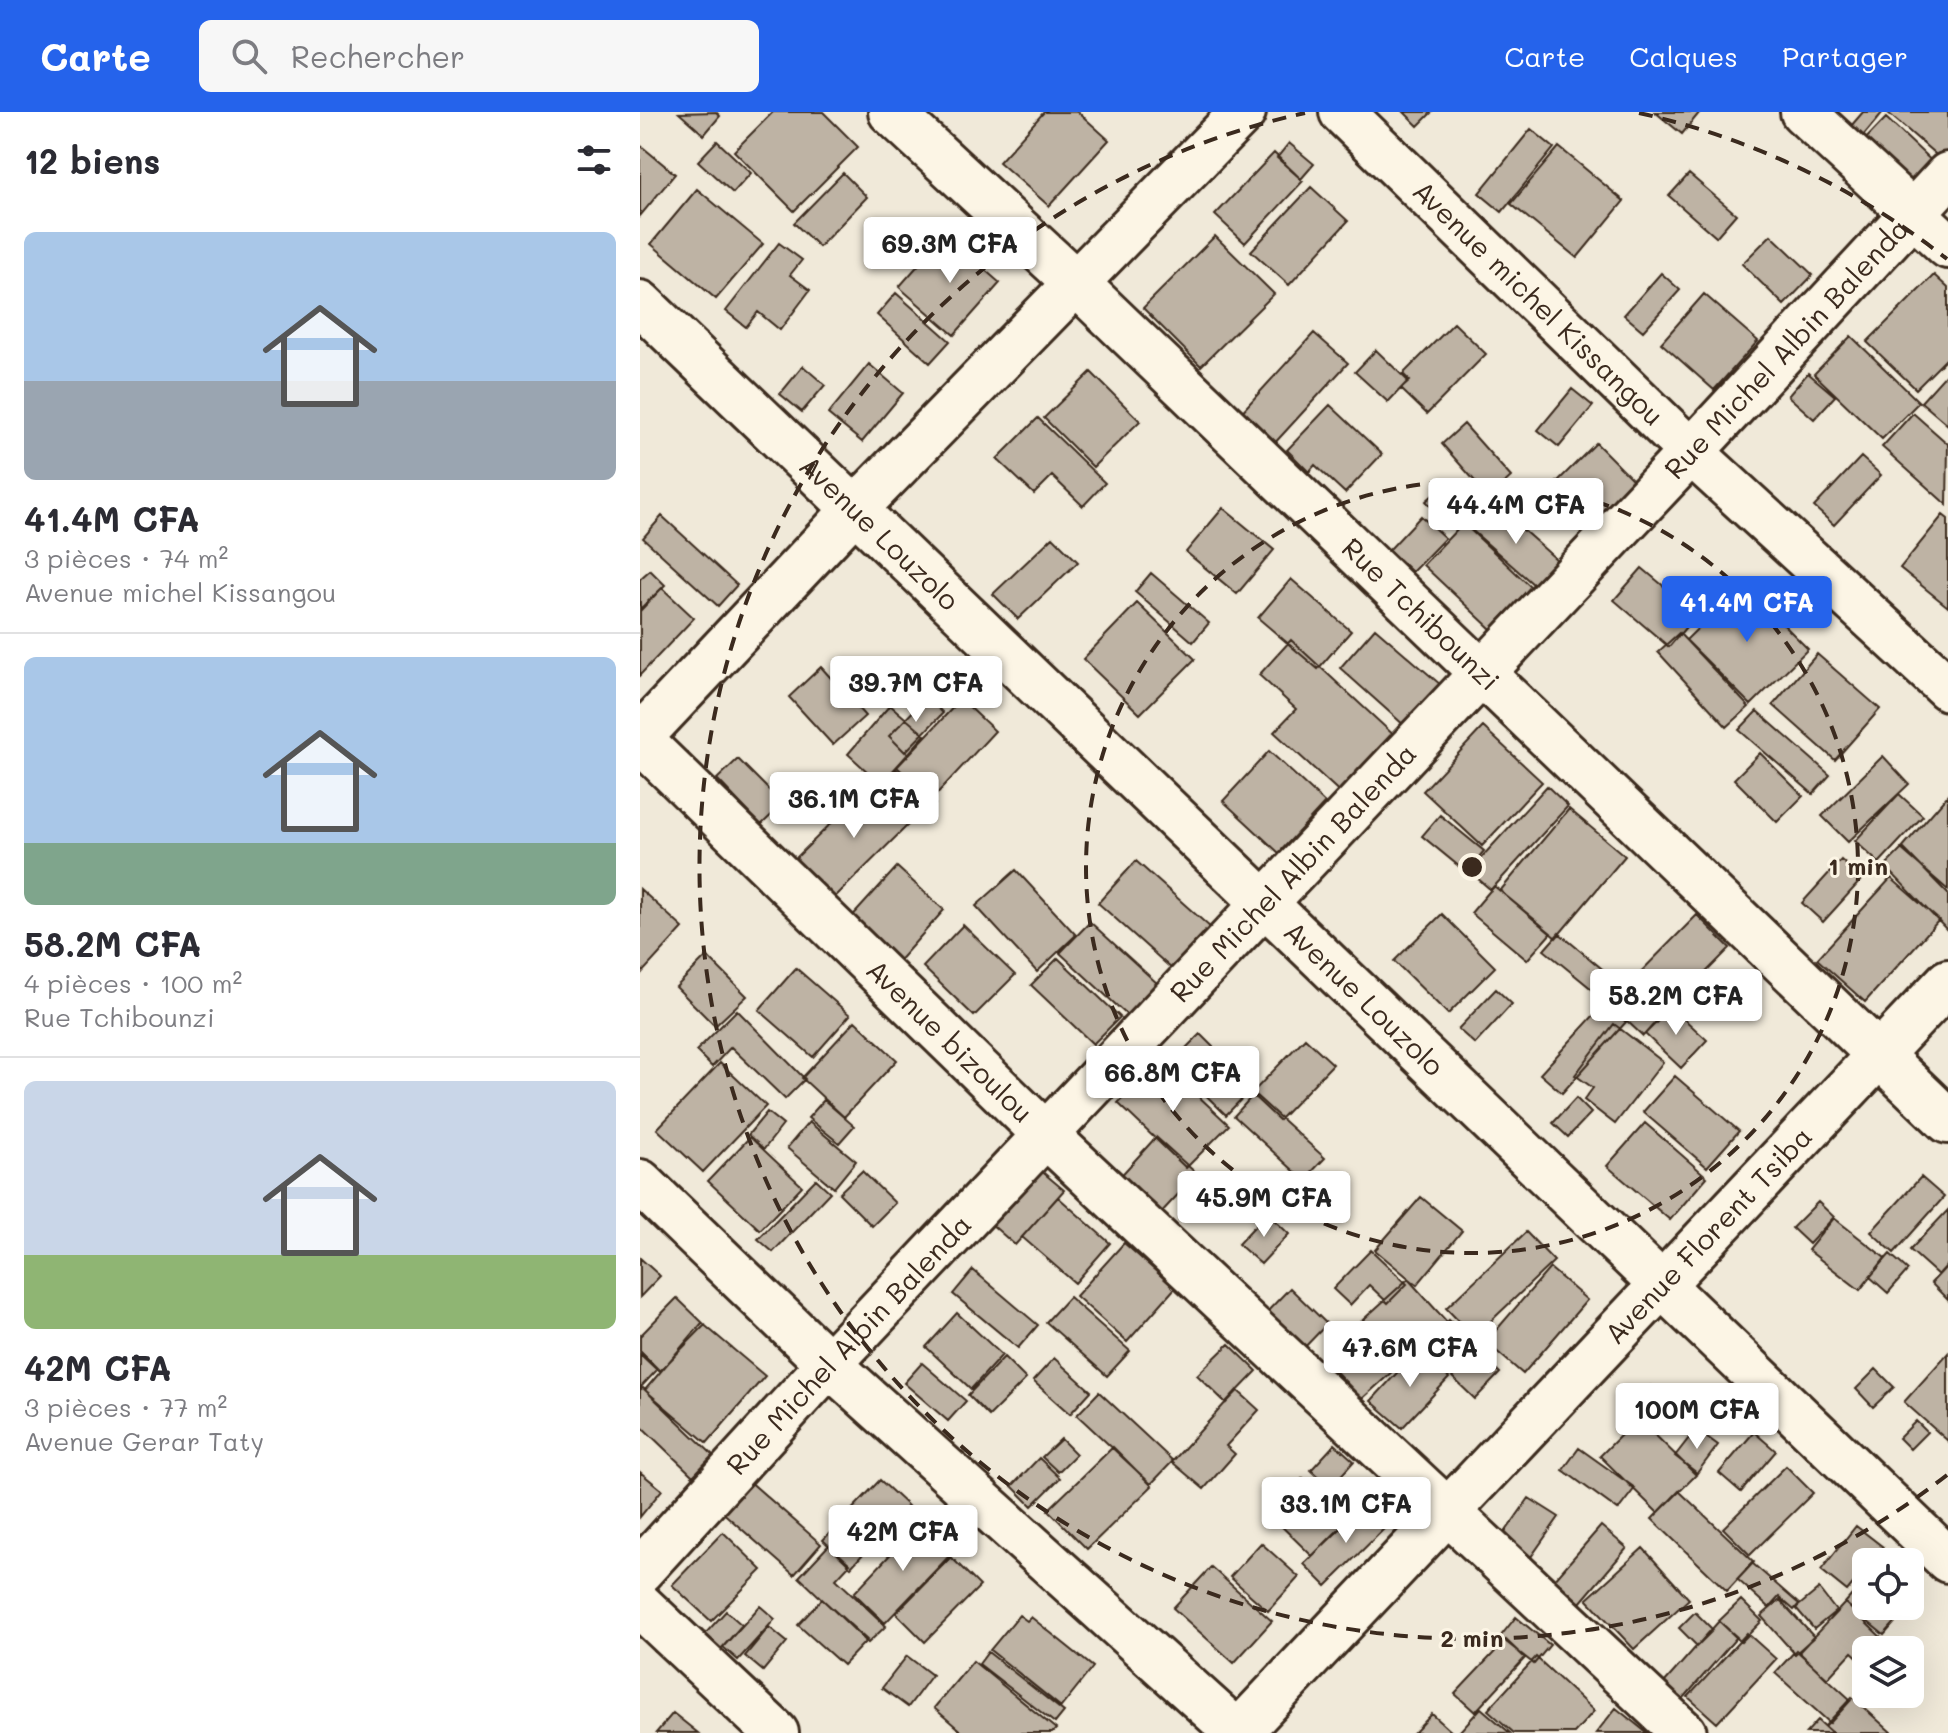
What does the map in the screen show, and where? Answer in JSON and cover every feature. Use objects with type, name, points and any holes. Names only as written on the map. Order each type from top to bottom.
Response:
[{"type":"street","name":"Rue Tchibounzi","points":[[891,112],[1076,283],[1948,1121]]},
{"type":"street","points":[[640,738],[856,508],[1243,112]]},
{"type":"street","name":"Avenue michel Kissangou","points":[[1342,112],[1691,452],[1948,688]]},
{"type":"street","points":[[1803,112],[1948,246]]},
{"type":"street","name":"Rue Michel Albin Balenda","points":[[640,1571],[829,1364],[1691,452],[1948,175]]},
{"type":"street","name":"Avenue Louzolo","points":[[640,303],[1948,1560]]},
{"type":"street","name":"Avenue bizoulou","points":[[640,738],[1046,1135],[1684,1733]]},
{"type":"street","name":"Avenue Florent Tsiba","points":[[1238,1733],[1948,982]]},
{"type":"street","points":[[640,1182],[829,1364],[1238,1733]]},
{"type":"street","points":[[640,1605],[776,1733]]},
{"type":"building","points":[[716,112],[720,116],[704,135],[679,113]]},
{"type":"building","points":[[773,112],[823,112],[858,147],[794,211],[734,151]]},
{"type":"building","points":[[1044,112],[1078,112],[1109,140],[1049,206],[999,162]]},
{"type":"building","points":[[1404,112],[1432,112],[1418,126]]},
{"type":"building","points":[[1655,112],[1700,112],[1682,134]]},
{"type":"building","points":[[1863,112],[1883,112],[1863,136],[1851,126]]},
{"type":"building","points":[[1887,112],[1948,112],[1948,151],[1941,159]]},
{"type":"building","points":[[1886,118],[1938,167],[1912,195],[1860,145]]},
{"type":"building","points":[[1531,129],[1554,148],[1502,212],[1479,193]]},
{"type":"building","points":[[717,141],[751,173],[733,193],[698,161]]},
{"type":"building","points":[[1289,143],[1314,164],[1301,179],[1277,158]]},
{"type":"building","points":[[640,145],[675,174],[640,216]]},
{"type":"building","points":[[1559,147],[1624,201],[1577,258],[1511,204]]},
{"type":"building","points":[[1274,153],[1303,181],[1245,243],[1215,215]]},
{"type":"building","points":[[843,173],[867,197],[819,247],[794,223]]},
{"type":"building","points":[[1689,174],[1736,214],[1716,237],[1669,196]]},
{"type":"building","points":[[1311,187],[1348,221],[1289,285],[1251,251]]},
{"type":"building","points":[[697,189],[763,244],[716,299],[651,244]]},
{"type":"building","points":[[945,235],[1000,283],[954,335],[899,287]]},
{"type":"building","points":[[1771,235],[1813,275],[1784,305],[1742,264]]},
{"type":"building","points":[[1215,236],[1274,294],[1201,366],[1143,308]]},
{"type":"building","points":[[779,243],[802,260],[790,275],[810,290],[780,330],[758,312],[746,327],[726,311]]},
{"type":"building","points":[[1661,273],[1680,290],[1643,331],[1624,315]]},
{"type":"building","points":[[1934,275],[1948,288],[1948,357],[1916,389],[1867,342]]},
{"type":"building","points":[[896,293],[950,341],[930,363],[877,315]]},
{"type":"building","points":[[1704,294],[1758,341],[1714,390],[1661,343]]},
{"type":"building","points":[[1454,323],[1486,354],[1427,414],[1401,389],[1410,381],[1403,374]]},
{"type":"building","points":[[1314,333],[1348,363],[1272,446],[1238,416]]},
{"type":"building","points":[[1851,336],[1919,402],[1882,439],[1814,374]]},
{"type":"building","points":[[1376,350],[1408,381],[1388,402],[1355,372]]},
{"type":"building","points":[[869,364],[903,393],[862,442],[828,414]]},
{"type":"building","points":[[803,366],[825,385],[802,412],[780,394]]},
{"type":"building","points":[[1091,372],[1140,421],[1093,467],[1044,418]]},
{"type":"building","points":[[1948,372],[1948,425],[1921,402]]},
{"type":"building","points":[[1808,373],[1835,396],[1814,419],[1788,396]]},
{"type":"building","points":[[1572,389],[1593,406],[1559,447],[1538,430]]},
{"type":"building","points":[[1330,405],[1382,454],[1345,493],[1315,465],[1309,472],[1287,450]]},
{"type":"building","points":[[1913,413],[1948,444],[1947,505],[1882,447]]},
{"type":"building","points":[[1038,418],[1105,483],[1083,506],[1052,476],[1034,494],[997,459]]},
{"type":"building","points":[[1464,424],[1511,477],[1489,497],[1442,444]]},
{"type":"building","points":[[1596,443],[1633,480],[1581,532],[1544,495]]},
{"type":"building","points":[[1861,457],[1881,475],[1834,525],[1814,507]]},
{"type":"building","points":[[1450,480],[1472,505],[1448,526],[1426,501]]},
{"type":"building","points":[[1489,500],[1565,567],[1542,592],[1466,525]]},
{"type":"building","points":[[1223,508],[1274,550],[1237,594],[1186,552]]},
{"type":"building","points":[[1943,515],[1948,519],[1948,607],[1900,568]]},
{"type":"building","points":[[662,516],[737,585],[718,606],[643,538]]},
{"type":"building","points":[[1421,516],[1445,538],[1412,572],[1389,550]]},
{"type":"building","points":[[1463,523],[1531,587],[1491,629],[1423,565]]},
{"type":"building","points":[[1053,537],[1078,562],[1018,619],[993,594]]},
{"type":"building","points":[[1642,568],[1697,614],[1669,647],[1614,600]]},
{"type":"building","points":[[650,570],[665,585],[640,609],[640,579]]},
{"type":"building","points":[[1151,573],[1209,623],[1193,642],[1135,592]]},
{"type":"building","points":[[1291,579],[1351,631],[1318,669],[1258,618]]},
{"type":"building","points":[[1743,584],[1808,649],[1751,705],[1686,640]]},
{"type":"building","points":[[662,588],[694,618],[640,675],[640,611]]},
{"type":"building","points":[[1137,603],[1195,659],[1140,714],[1083,659]]},
{"type":"building","points":[[1375,628],[1441,685],[1405,726],[1340,668]]},
{"type":"building","points":[[1679,633],[1749,707],[1727,727],[1658,652]]},
{"type":"building","points":[[1291,640],[1398,739],[1344,796],[1274,732],[1296,709],[1259,675]]},
{"type":"building","points":[[1817,654],[1880,709],[1835,760],[1773,705]]},
{"type":"building","points":[[821,667],[865,716],[833,745],[789,697]]},
{"type":"building","points":[[927,697],[943,713],[905,752],[889,736]]},
{"type":"building","points":[[961,699],[995,731],[932,799],[897,767]]},
{"type":"building","points":[[890,705],[925,735],[881,784],[848,754]]},
{"type":"building","points":[[1757,711],[1830,775],[1813,794],[1739,730]]},
{"type":"building","points":[[1483,727],[1542,782],[1482,846],[1423,791]]},
{"type":"building","points":[[1269,751],[1325,803],[1279,853],[1223,801]]},
{"type":"building","points":[[1760,753],[1803,796],[1777,822],[1734,779]]},
{"type":"building","points":[[1883,756],[1909,784],[1848,842],[1822,816]]},
{"type":"building","points":[[738,759],[783,804],[761,825],[717,779]]},
{"type":"building","points":[[896,769],[935,804],[919,822],[880,787]]},
{"type":"building","points":[[874,781],[913,820],[834,898],[795,859]]},
{"type":"building","points":[[1547,786],[1568,806],[1491,890],[1469,871]]},
{"type":"building","points":[[1899,794],[1923,816],[1879,863],[1855,841]]},
{"type":"building","points":[[1948,795],[1948,890],[1901,849]]},
{"type":"building","points":[[1569,809],[1625,856],[1556,938],[1500,891]]},
{"type":"building","points":[[1440,815],[1484,851],[1466,872],[1422,836]]},
{"type":"building","points":[[1903,848],[1948,894],[1948,931],[1885,866]]},
{"type":"building","points":[[1841,860],[1862,879],[1823,922],[1802,903]]},
{"type":"building","points":[[1136,861],[1211,928],[1173,970],[1098,903]]},
{"type":"building","points":[[897,867],[944,910],[896,964],[848,921]]},
{"type":"building","points":[[1016,870],[1076,935],[1037,972],[976,906]]},
{"type":"building","points":[[1891,878],[1939,920],[1865,1002],[1817,959]]},
{"type":"building","points":[[1494,886],[1551,933],[1527,960],[1471,913]]},
{"type":"building","points":[[640,889],[683,928],[640,975]]},
{"type":"building","points":[[1442,914],[1495,967],[1448,1014],[1394,961]]},
{"type":"building","points":[[1697,915],[1730,948],[1643,1036],[1609,1004]]},
{"type":"building","points":[[1090,922],[1158,984],[1128,1016],[1060,953]]},
{"type":"building","points":[[963,925],[1015,975],[974,1016],[923,967]]},
{"type":"building","points":[[1559,933],[1607,973],[1593,990],[1544,950]]},
{"type":"building","points":[[707,956],[747,996],[715,1026],[676,987]]},
{"type":"building","points":[[1058,958],[1120,1017],[1093,1044],[1031,985]]},
{"type":"building","points":[[796,968],[850,1015],[813,1057],[759,1010]]},
{"type":"building","points":[[1496,989],[1512,1004],[1475,1044],[1458,1029]]},
{"type":"building","points":[[1605,1003],[1626,1022],[1562,1093],[1540,1074]]},
{"type":"building","points":[[1670,1006],[1707,1040],[1681,1068],[1645,1034]]},
{"type":"building","points":[[737,1010],[805,1079],[785,1099],[731,1047],[712,1067],[696,1051]]},
{"type":"building","points":[[855,1021],[897,1060],[844,1117],[802,1078]]},
{"type":"building","points":[[1614,1024],[1663,1062],[1615,1124],[1584,1100],[1593,1088],[1575,1075]]},
{"type":"building","points":[[1200,1034],[1253,1087],[1226,1115],[1172,1062]]},
{"type":"building","points":[[1305,1038],[1333,1064],[1279,1120],[1251,1094]]},
{"type":"building","points":[[1160,1060],[1229,1125],[1186,1168],[1118,1103]]},
{"type":"building","points":[[720,1063],[766,1106],[703,1172],[657,1129]]},
{"type":"building","points":[[1675,1076],[1739,1131],[1707,1167],[1643,1112]]},
{"type":"building","points":[[1254,1094],[1325,1158],[1304,1180],[1234,1116]]},
{"type":"building","points":[[1576,1098],[1591,1113],[1568,1137],[1553,1123]]},
{"type":"building","points":[[824,1100],[854,1126],[839,1143],[808,1118]]},
{"type":"building","points":[[767,1112],[783,1125],[764,1149],[748,1135]]},
{"type":"building","points":[[809,1122],[856,1161],[834,1188],[787,1148]]},
{"type":"building","points":[[1645,1123],[1707,1177],[1670,1220],[1607,1166]]},
{"type":"building","points":[[750,1137],[802,1186],[760,1230],[708,1181]]},
{"type":"building","points":[[1156,1137],[1197,1174],[1158,1216],[1117,1180]]},
{"type":"building","points":[[1039,1169],[1064,1190],[1015,1245],[991,1224]]},
{"type":"building","points":[[862,1171],[895,1203],[872,1226],[839,1193]]},
{"type":"building","points":[[1921,1177],[1944,1197],[1894,1253],[1871,1232]]},
{"type":"building","points":[[816,1179],[830,1192],[773,1252],[758,1239]]},
{"type":"building","points":[[1058,1197],[1110,1243],[1075,1283],[1022,1237]]},
{"type":"building","points":[[1421,1197],[1462,1231],[1417,1285],[1375,1250]]},
{"type":"building","points":[[1818,1202],[1834,1217],[1809,1244],[1792,1228]]},
{"type":"building","points":[[1948,1210],[1948,1264],[1938,1275],[1910,1250]]},
{"type":"building","points":[[1267,1213],[1289,1234],[1261,1264],[1238,1244]]},
{"type":"building","points":[[1834,1218],[1885,1258],[1860,1290],[1808,1250]]},
{"type":"building","points":[[1526,1232],[1554,1261],[1474,1337],[1446,1308]]},
{"type":"building","points":[[1124,1243],[1175,1288],[1127,1342],[1076,1296]]},
{"type":"building","points":[[1371,1250],[1407,1284],[1388,1303],[1369,1285],[1350,1305],[1333,1289]]},
{"type":"building","points":[[1890,1254],[1908,1270],[1888,1293],[1870,1277]]},
{"type":"building","points":[[640,1258],[660,1276],[640,1297]]},
{"type":"building","points":[[1948,1265],[1948,1300],[1931,1283]]},
{"type":"building","points":[[1550,1268],[1587,1300],[1523,1374],[1486,1342]]},
{"type":"building","points":[[973,1270],[1038,1325],[1018,1348],[953,1294]]},
{"type":"building","points":[[1408,1279],[1447,1322],[1362,1399],[1322,1357]]},
{"type":"building","points":[[1290,1288],[1327,1324],[1299,1353],[1261,1318]]},
{"type":"building","points":[[1069,1297],[1130,1351],[1107,1376],[1046,1322]]},
{"type":"building","points":[[677,1298],[705,1325],[660,1371],[640,1351],[640,1336]]},
{"type":"building","points":[[957,1313],[1002,1355],[971,1389],[926,1347]]},
{"type":"building","points":[[1449,1320],[1476,1345],[1448,1374],[1421,1349]]},
{"type":"building","points":[[702,1323],[765,1376],[707,1443],[645,1390]]},
{"type":"building","points":[[1229,1344],[1257,1371],[1226,1403],[1197,1375]]},
{"type":"building","points":[[1475,1349],[1500,1373],[1475,1399],[1450,1375]]},
{"type":"building","points":[[1418,1350],[1449,1378],[1402,1428],[1371,1401]]},
{"type":"building","points":[[1948,1353],[1948,1441],[1904,1402]]},
{"type":"building","points":[[640,1354],[657,1370],[640,1388]]},
{"type":"building","points":[[1004,1357],[1026,1379],[989,1416],[968,1395]]},
{"type":"building","points":[[1054,1358],[1091,1391],[1070,1414],[1033,1381]]},
{"type":"building","points":[[922,1363],[966,1401],[948,1421],[904,1383]]},
{"type":"building","points":[[1876,1369],[1894,1387],[1873,1407],[1856,1389]]},
{"type":"building","points":[[1651,1386],[1679,1406],[1673,1415],[1655,1403],[1643,1420],[1632,1413]]},
{"type":"building","points":[[643,1388],[713,1455],[693,1476],[640,1425],[640,1390]]},
{"type":"building","points":[[1237,1390],[1259,1410],[1226,1446],[1235,1454],[1204,1489],[1172,1462]]},
{"type":"building","points":[[1099,1392],[1173,1461],[1151,1484],[1077,1415]]},
{"type":"building","points":[[1638,1418],[1696,1475],[1658,1513],[1600,1456]]},
{"type":"building","points":[[1916,1421],[1927,1432],[1910,1449],[1899,1438]]},
{"type":"building","points":[[1696,1429],[1718,1445],[1697,1473],[1675,1456]]},
{"type":"building","points":[[1754,1432],[1776,1451],[1741,1492],[1719,1473]]},
{"type":"building","points":[[1061,1439],[1076,1454],[1058,1472],[1042,1457]]},
{"type":"building","points":[[1335,1444],[1354,1461],[1330,1488],[1311,1470]]},
{"type":"building","points":[[1113,1447],[1152,1486],[1087,1549],[1048,1510]]},
{"type":"building","points":[[1579,1448],[1635,1488],[1618,1510],[1563,1470]]},
{"type":"building","points":[[1039,1458],[1060,1478],[1032,1506],[1012,1486]]},
{"type":"building","points":[[1786,1466],[1813,1493],[1750,1555],[1723,1528]]},
{"type":"building","points":[[640,1472],[662,1490],[640,1517]]},
{"type":"building","points":[[1303,1478],[1347,1521],[1312,1556],[1268,1513]]},
{"type":"building","points":[[748,1480],[821,1544],[794,1575],[720,1510]]},
{"type":"building","points":[[880,1480],[908,1506],[851,1567],[823,1540]]},
{"type":"building","points":[[1679,1491],[1754,1562],[1727,1591],[1652,1519]]},
{"type":"building","points":[[1529,1498],[1559,1517],[1526,1564],[1497,1544]]},
{"type":"building","points":[[1366,1504],[1388,1525],[1326,1586],[1304,1564]]},
{"type":"building","points":[[920,1523],[952,1553],[885,1623],[854,1593]]},
{"type":"building","points":[[1601,1526],[1627,1548],[1580,1603],[1554,1580]]},
{"type":"building","points":[[1856,1526],[1883,1547],[1852,1548],[1852,1585],[1847,1591],[1821,1570]]},
{"type":"building","points":[[723,1532],[762,1570],[711,1621],[672,1585]]},
{"type":"building","points":[[1261,1543],[1299,1577],[1268,1611],[1230,1577]]},
{"type":"building","points":[[829,1545],[850,1564],[836,1579],[886,1626],[868,1643],[799,1577]]},
{"type":"building","points":[[1643,1548],[1689,1599],[1634,1649],[1587,1599]]},
{"type":"building","points":[[951,1557],[980,1586],[925,1642],[896,1613]]},
{"type":"building","points":[[1752,1563],[1799,1604],[1794,1610],[1779,1597],[1769,1608],[1737,1579]]},
{"type":"building","points":[[1211,1567],[1272,1621],[1234,1663],[1173,1608]]},
{"type":"building","points":[[1819,1589],[1836,1611],[1814,1629],[1796,1608]]},
{"type":"building","points":[[1852,1595],[1852,1609],[1845,1603]]},
{"type":"building","points":[[822,1599],[867,1640],[843,1665],[798,1625]]},
{"type":"building","points":[[1741,1600],[1762,1621],[1741,1642],[1719,1621]]},
{"type":"building","points":[[1780,1600],[1814,1637],[1795,1654],[1761,1616]]},
{"type":"building","points":[[1845,1603],[1852,1610],[1852,1620],[1863,1620],[1880,1636],[1852,1636],[1852,1652],[1827,1679],[1799,1652]]},
{"type":"building","points":[[760,1606],[775,1619],[738,1660],[723,1647]]},
{"type":"building","points":[[726,1611],[742,1625],[721,1649],[705,1634]]},
{"type":"building","points":[[1695,1612],[1713,1630],[1697,1646],[1679,1628]]},
{"type":"building","points":[[1019,1615],[1027,1621],[1031,1617],[1093,1667],[1061,1707],[990,1650]]},
{"type":"building","points":[[1516,1617],[1550,1645],[1534,1664],[1500,1637]]},
{"type":"building","points":[[1866,1620],[1897,1620],[1884,1635]]},
{"type":"building","points":[[1719,1621],[1737,1637],[1683,1699],[1664,1683]]},
{"type":"building","points":[[769,1627],[787,1642],[763,1671],[745,1656]]},
{"type":"building","points":[[1747,1633],[1776,1659],[1717,1723],[1688,1697]]},
{"type":"building","points":[[1506,1640],[1525,1658],[1475,1712],[1455,1694]]},
{"type":"building","points":[[1796,1650],[1851,1700],[1830,1723],[1775,1673]]},
{"type":"building","points":[[988,1652],[1064,1712],[1055,1723],[979,1664]]},
{"type":"building","points":[[907,1656],[932,1675],[908,1707],[882,1688]]},
{"type":"building","points":[[1536,1657],[1594,1711],[1574,1733],[1514,1733],[1488,1710]]},
{"type":"building","points":[[973,1661],[1056,1729],[1052,1733],[963,1733],[934,1708]]},
{"type":"building","points":[[1852,1697],[1852,1708],[1864,1708],[1892,1733],[1833,1733],[1825,1726]]},
{"type":"building","points":[[1481,1708],[1510,1733],[1459,1732]]},
{"type":"building","points":[[1616,1708],[1647,1733],[1596,1733]]},
{"type":"building","points":[[673,1713],[698,1733],[656,1733]]},
{"type":"building","points":[[1432,1714],[1453,1733],[1414,1733]]},
{"type":"building","points":[[1818,1720],[1832,1733],[1806,1733]]}]
